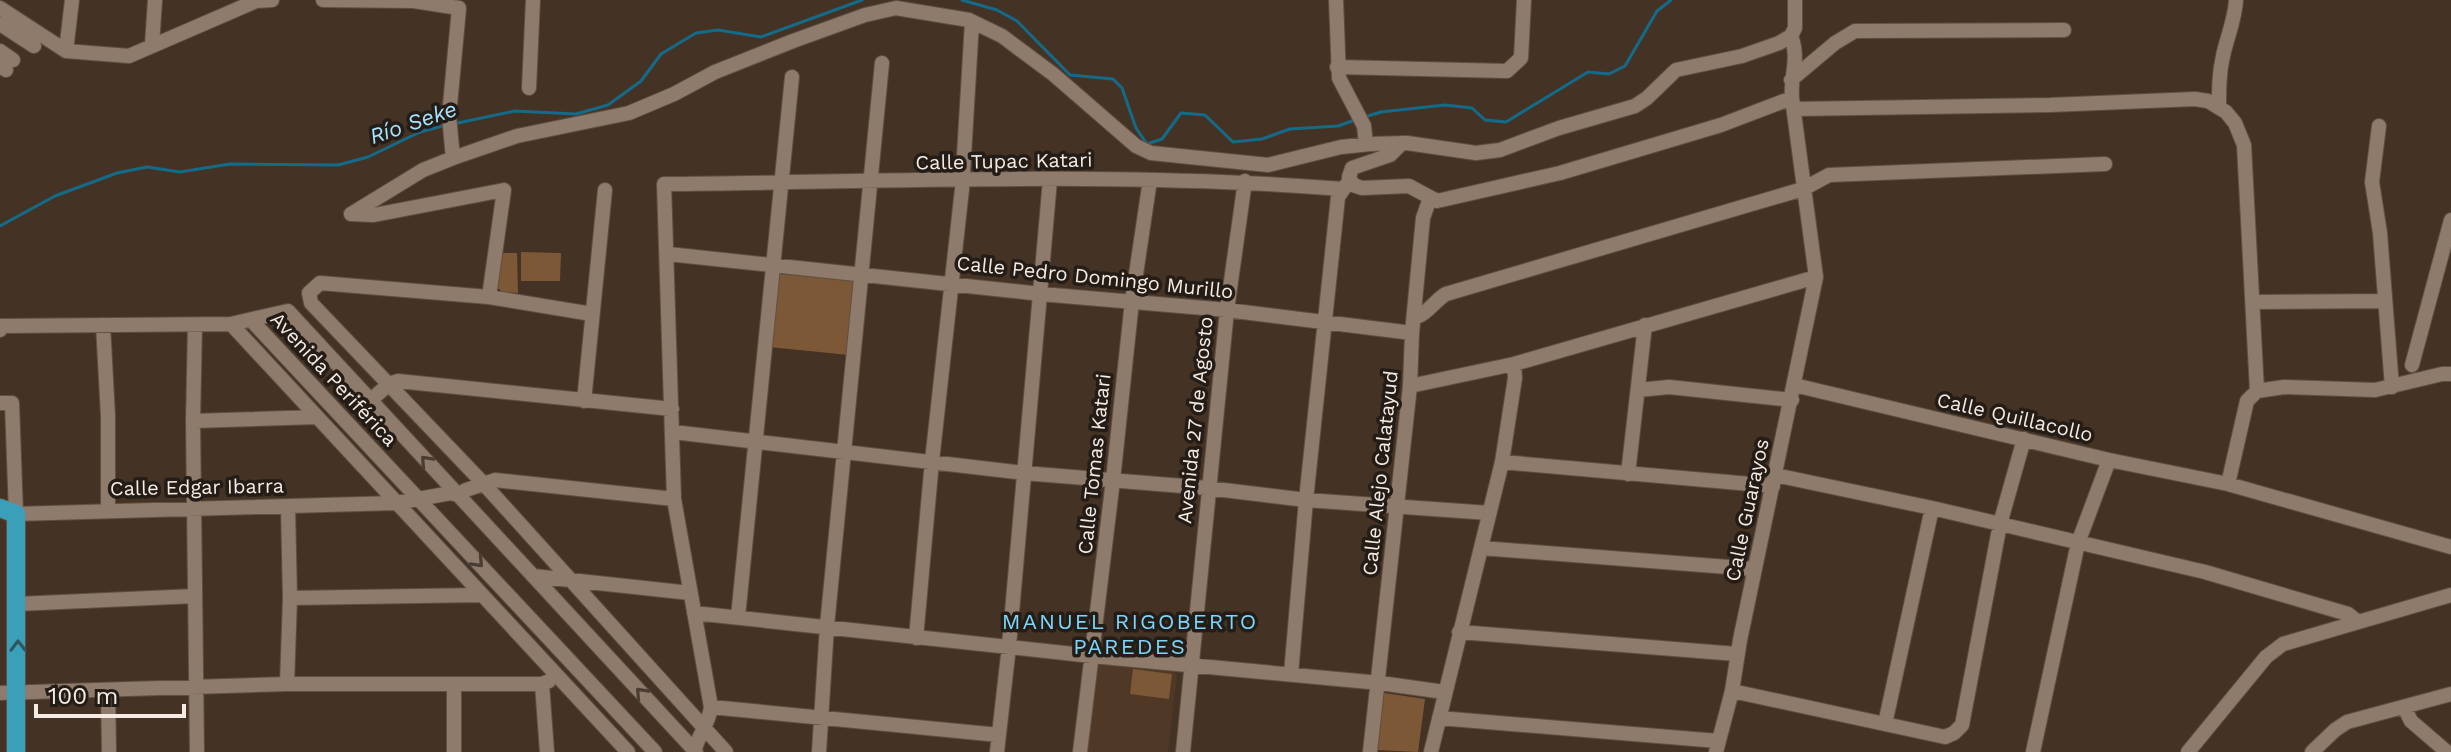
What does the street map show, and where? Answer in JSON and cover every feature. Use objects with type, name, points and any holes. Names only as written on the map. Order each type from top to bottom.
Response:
[{"type":"main road","points":[[8,511],[17,604],[9,692],[16,752]]},
{"type":"street","points":[[66,51],[72,0]]},
{"type":"street","points":[[152,45],[155,0]]},
{"type":"street","points":[[0,8],[66,51],[129,56],[256,1],[272,0]]},
{"type":"street","points":[[323,0],[459,4],[449,122],[453,158]]},
{"type":"street","points":[[529,88],[533,0]]},
{"type":"street","points":[[1336,0],[1339,78],[1364,126],[1366,144]]},
{"type":"street","points":[[1337,67],[1507,71],[1521,58],[1524,0]]},
{"type":"street","name":"Calle Guarayos","points":[[1717,747],[1732,691],[1754,569],[1816,277],[1791,80],[1797,56],[1791,36],[1795,28],[1795,0]]},
{"type":"street","points":[[2219,107],[2218,82],[2236,14],[2236,0]]},
{"type":"street","points":[[489,297],[504,190],[374,215],[351,214],[423,170],[453,158],[517,136],[629,113],[715,72],[865,15],[896,8],[972,22],[1002,36],[1053,74],[1136,146],[1151,153],[1268,165],[1366,144],[1402,143],[1476,153],[1500,150],[1559,128],[1635,106],[1676,70],[1766,49],[1791,36]]},
{"type":"street","points":[[916,638],[962,181],[972,22]]},
{"type":"street","points":[[0,24],[34,46]]},
{"type":"street","points":[[1791,80],[1835,43],[1855,31],[2064,30]]},
{"type":"street","points":[[0,51],[6,65]]},
{"type":"street","points":[[819,752],[827,626],[882,63]]},
{"type":"street","points":[[738,617],[792,77]]},
{"type":"street","points":[[1430,198],[1437,201],[1560,173],[1793,104],[2050,105],[2170,98],[2208,101],[2235,123],[2244,145],[2257,391]]},
{"type":"street","points":[[2379,126],[2372,182],[2380,233],[2392,387]]},
{"type":"street","points":[[1291,674],[1338,197],[1347,184],[1352,168],[1390,155],[1402,143]]},
{"type":"street","points":[[1413,325],[1437,299],[1446,294],[1803,189],[1829,175],[2105,164]]},
{"type":"street","points":[[997,752],[1050,180]]},
{"type":"street","name":"Calle Tomas Katari","points":[[1080,752],[1132,301],[1150,180]]},
{"type":"street","name":"Calle Tupac Katari","points":[[668,254],[664,184],[1245,181],[1347,184],[1362,188],[1409,186],[1430,198]]},
{"type":"street","name":"Avenida 27 de Agosto","points":[[1187,752],[1207,488],[1245,181]]},
{"type":"street","points":[[584,401],[605,190]]},
{"type":"street","name":"Calle Alejo Calatayud","points":[[1370,752],[1380,683],[1410,386],[1423,218],[1430,198]]},
{"type":"street","points":[[2412,365],[2451,220]]},
{"type":"street","points":[[668,254],[674,499],[711,707],[695,751]]},
{"type":"street","name":"Calle Pedro Domingo Murillo","points":[[668,254],[1324,322],[1413,325]]},
{"type":"street","points":[[1410,386],[1514,364],[1816,277]]},
{"type":"street","points":[[592,314],[489,297],[320,283],[309,293],[311,303],[483,483],[726,752]]},
{"type":"street","points":[[2253,302],[2385,301]]},
{"type":"street","name":"Avenida Periférica","points":[[655,752],[252,321],[288,311],[695,751]]},
{"type":"street","points":[[0,330],[1,326],[195,325],[252,321]]},
{"type":"street","points":[[231,324],[628,752]]},
{"type":"street","points":[[103,325],[108,416],[108,510]]},
{"type":"street","points":[[195,325],[193,421],[197,752]]},
{"type":"street","points":[[1628,474],[1645,325]]},
{"type":"street","points":[[2390,358],[2446,374]]},
{"type":"street","points":[[1431,752],[1502,462],[1515,378],[1514,364]]},
{"type":"street","points":[[2228,484],[2247,401],[2257,391],[2284,387],[2352,390],[2392,387],[2446,374]]},
{"type":"street","points":[[371,400],[389,384],[403,382],[672,409]]},
{"type":"street","name":"Calle Quillacollo","points":[[1638,390],[1669,387],[1793,392],[2228,484],[2451,547]]},
{"type":"street","points":[[0,403],[12,403],[8,511]]},
{"type":"street","points":[[193,421],[317,417]]},
{"type":"street","points":[[673,432],[1024,473],[1207,488],[1306,500],[1489,513]]},
{"type":"street","points":[[1732,691],[1950,736],[1962,725],[2000,524],[2024,439]]},
{"type":"street","points":[[2033,752],[2078,543],[2109,460]]},
{"type":"street","points":[[1502,462],[1628,474],[1774,481],[1932,508],[2205,572],[2348,614],[2358,622]]},
{"type":"street","points":[[483,483],[508,481],[674,499]]},
{"type":"street","name":"Calle Edgar Ibarra","points":[[8,511],[396,503],[458,495],[483,483]]},
{"type":"street","points":[[287,684],[290,598],[288,507]]},
{"type":"street","points":[[1885,724],[1932,508]]},
{"type":"street","points":[[1481,548],[1754,569]]},
{"type":"street","points":[[533,576],[690,593]]},
{"type":"street","points":[[290,598],[481,595]]},
{"type":"street","points":[[2188,752],[2275,649],[2290,641],[2451,595]]},
{"type":"street","points":[[17,604],[195,596]]},
{"type":"street","points":[[694,613],[1444,692]]},
{"type":"street","points":[[1459,632],[1737,654]]},
{"type":"street","points":[[9,692],[287,684],[542,684],[559,677]]},
{"type":"street","points":[[542,684],[547,752]]},
{"type":"street","points":[[454,685],[454,752]]},
{"type":"street","points":[[108,691],[109,752]]},
{"type":"street","points":[[2312,752],[2347,722],[2451,694]]},
{"type":"street","points":[[711,707],[999,735]]},
{"type":"street","points":[[2404,707],[2411,721],[2447,752]]},
{"type":"street","points":[[1439,718],[1717,747]]},
{"type":"shaded area","points":[[521,252],[561,253],[560,281],[521,281]]},
{"type":"shaded area","points":[[503,253],[517,253],[518,293],[503,292],[497,288]]},
{"type":"shaded area","points":[[777,270],[857,278],[849,355],[769,347]]},
{"type":"shaded area","points":[[1098,661],[1173,669],[1177,675],[1168,752],[1086,752]]},
{"type":"shaded area","points":[[1133,669],[1172,674],[1169,699],[1130,694]]},
{"type":"shaded area","points":[[1384,693],[1425,699],[1418,752],[1377,750]]},
{"type":"waterway","name":"Río Seke","points":[[453,124],[515,111],[576,114],[608,105],[641,81],[661,54],[696,33],[718,30],[761,37],[862,0]]},
{"type":"waterway","name":"Río Seke","points":[[962,0],[997,10],[1017,21],[1070,75],[1113,79],[1122,88],[1136,128],[1147,144],[1162,139],[1181,113],[1205,115],[1233,142],[1262,139],[1290,129],[1338,126],[1352,121]]},
{"type":"waterway","points":[[1368,116],[1445,105],[1472,108],[1485,120],[1506,122],[1588,72],[1609,74],[1625,66],[1657,11],[1671,0]]},
{"type":"waterway","name":"Río Seke","points":[[0,226],[55,196],[117,173],[147,167],[180,172],[230,164],[338,165],[368,157],[420,132],[446,125]]},
{"type":"district","name":"MANUEL RIGOBERTO PAREDES","points":[[1130,634]]}]
